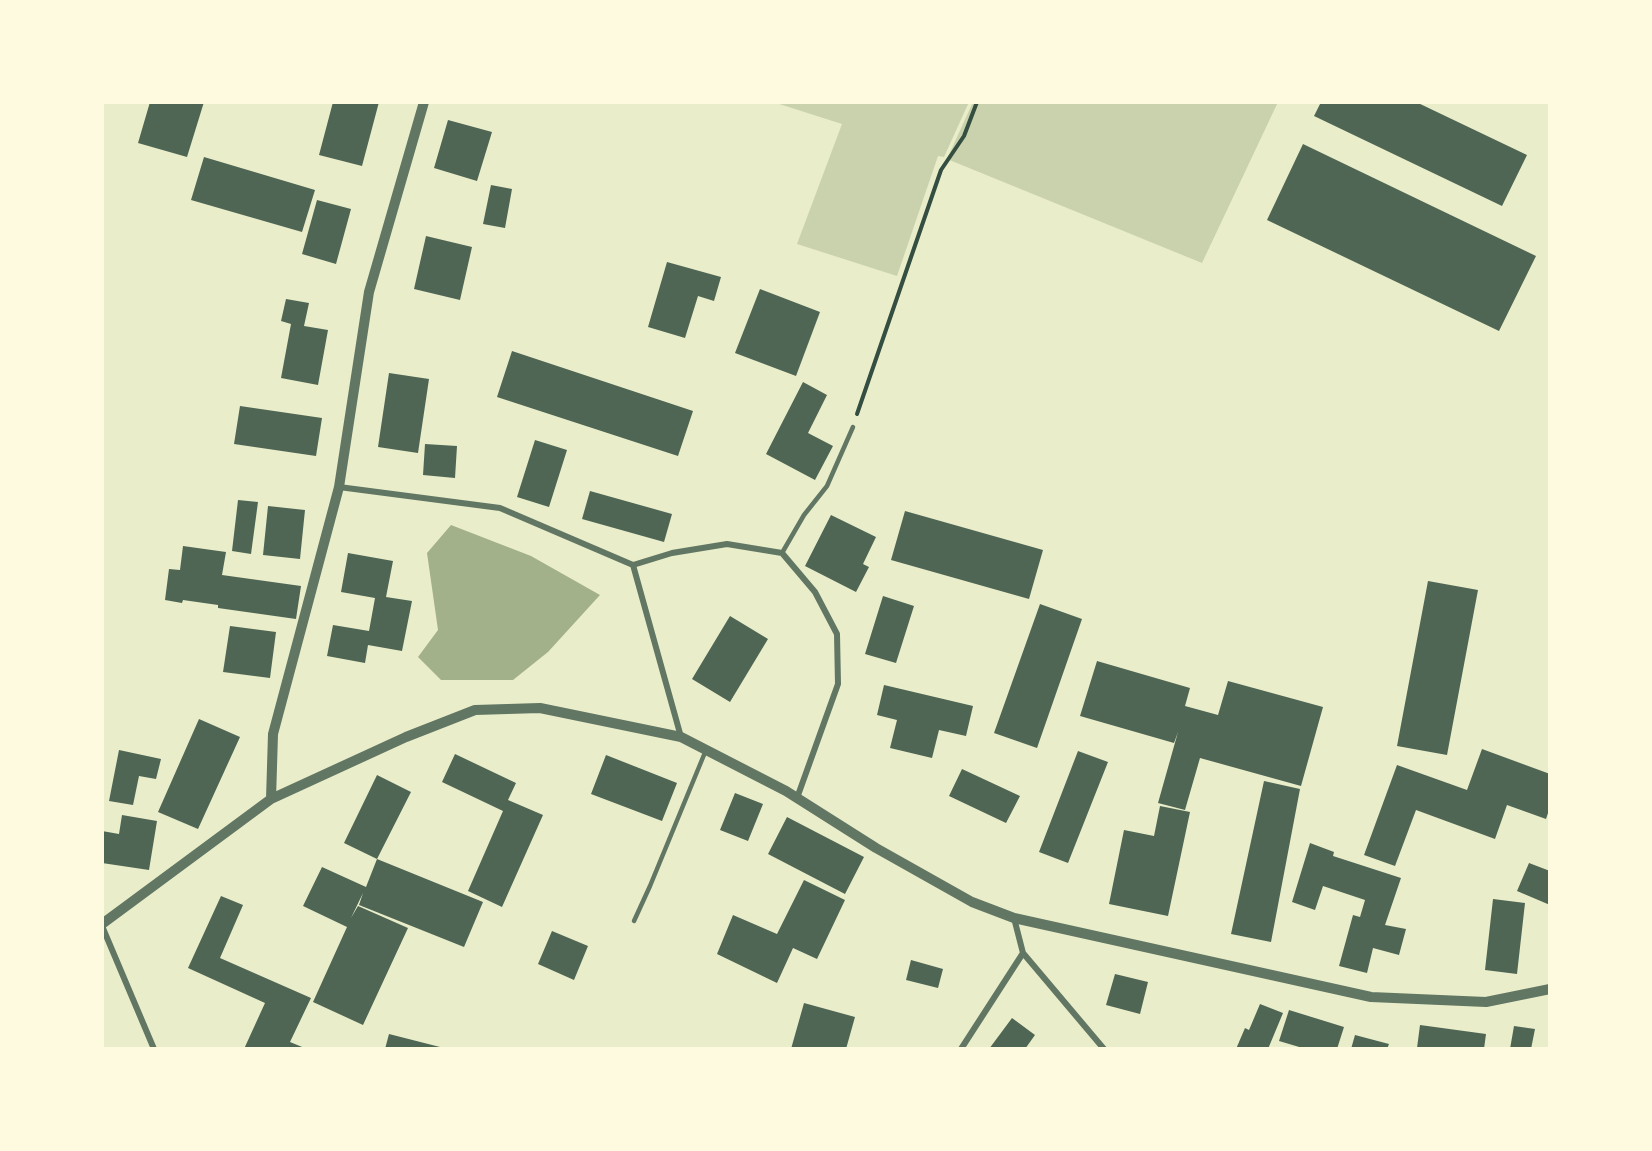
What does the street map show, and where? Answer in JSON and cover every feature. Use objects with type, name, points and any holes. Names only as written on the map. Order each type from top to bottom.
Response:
[{"type":"street","points":[[271,799],[273,734],[339,487],[369,292],[424,102]]},
{"type":"street","points":[[339,487],[500,508],[633,565],[672,553],[727,544],[782,553],[815,592],[837,634],[838,684],[797,798]]},
{"type":"street","points":[[633,565],[681,737]]},
{"type":"street","points":[[154,1049],[102,925],[271,799],[406,737],[475,710],[540,708],[681,737],[797,798],[876,848],[972,902],[1014,918],[1371,997],[1486,1002],[1550,989]]},
{"type":"street","points":[[1014,918],[1023,953],[1104,1049]]},
{"type":"street","points":[[961,1049],[1023,953]]},
{"type":"lane","points":[[782,553],[804,515],[827,486],[853,427]]},
{"type":"lane","points":[[634,921],[706,750]]},
{"type":"path","points":[[853,427],[941,170],[964,136],[977,102]]},
{"type":"shaded area","points":[[773,102],[969,102],[944,157],[938,156],[897,276],[797,244],[842,124]]},
{"type":"shaded area","points":[[973,102],[1278,102],[1202,263],[947,159]]},
{"type":"shaded area","points":[[451,525],[531,556],[600,595],[548,652],[513,680],[441,680],[418,657],[438,630],[427,553]]},
{"type":"building","points":[[150,102],[204,102],[187,157],[138,143]]},
{"type":"building","points":[[333,102],[379,102],[362,166],[319,155]]},
{"type":"building","points":[[1321,102],[1416,102],[1527,155],[1502,206],[1314,116]]},
{"type":"building","points":[[448,120],[492,132],[477,181],[434,168]]},
{"type":"building","points":[[1303,144],[1536,256],[1499,331],[1267,220]]},
{"type":"building","points":[[204,157],[315,190],[302,232],[191,200]]},
{"type":"building","points":[[491,185],[512,189],[505,228],[483,224]]},
{"type":"building","points":[[317,200],[351,209],[336,264],[302,254]]},
{"type":"building","points":[[426,236],[472,247],[460,300],[414,289]]},
{"type":"building","points":[[667,262],[721,277],[714,301],[698,296],[685,338],[648,327]]},
{"type":"building","points":[[760,289],[820,312],[796,376],[735,353]]},
{"type":"building","points":[[286,299],[309,303],[304,326],[328,330],[318,385],[281,378],[291,324],[281,321]]},
{"type":"building","points":[[512,351],[693,411],[678,456],[497,397]]},
{"type":"building","points":[[389,373],[429,379],[418,453],[378,447]]},
{"type":"building","points":[[803,382],[827,395],[808,433],[833,446],[815,480],[766,454]]},
{"type":"building","points":[[240,406],[322,418],[316,456],[234,444]]},
{"type":"building","points":[[535,440],[567,450],[549,507],[517,497]]},
{"type":"building","points":[[425,444],[457,446],[455,478],[423,475]]},
{"type":"building","points":[[590,491],[672,514],[664,542],[582,519]]},
{"type":"building","points":[[238,500],[258,502],[251,554],[232,551]]},
{"type":"building","points":[[268,506],[305,510],[300,559],[263,555]]},
{"type":"building","points":[[905,511],[1043,550],[1029,599],[891,560]]},
{"type":"building","points":[[831,515],[876,537],[863,564],[869,567],[856,592],[805,566]]},
{"type":"building","points":[[183,546],[226,552],[222,575],[301,586],[296,619],[218,608],[218,605],[165,600],[169,569],[180,570]]},
{"type":"building","points":[[348,553],[393,561],[386,597],[412,601],[402,651],[368,645],[365,663],[327,656],[333,625],[369,631],[375,598],[341,592]]},
{"type":"building","points":[[1428,581],[1478,590],[1447,755],[1397,746]]},
{"type":"building","points":[[883,596],[914,606],[896,663],[865,654]]},
{"type":"building","points":[[1040,604],[1082,619],[1037,748],[994,733]]},
{"type":"building","points":[[730,616],[768,639],[730,702],[692,679]]},
{"type":"building","points":[[230,626],[276,632],[270,678],[223,672]]},
{"type":"building","points":[[1097,661],[1190,688],[1185,706],[1218,715],[1228,681],[1323,707],[1301,786],[1200,758],[1185,810],[1158,803],[1178,732],[1174,743],[1080,716]]},
{"type":"building","points":[[884,685],[973,706],[966,736],[939,730],[932,758],[890,748],[897,720],[877,715]]},
{"type":"building","points":[[199,719],[240,737],[198,829],[158,812]]},
{"type":"building","points":[[1482,749],[1550,774],[1550,807],[1546,819],[1507,805],[1495,839],[1416,810],[1395,866],[1364,855],[1397,765],[1467,790]]},
{"type":"building","points":[[119,750],[161,759],[156,779],[139,776],[133,805],[109,801]]},
{"type":"building","points":[[1078,751],[1108,762],[1068,863],[1039,852]]},
{"type":"building","points":[[455,754],[516,783],[508,800],[543,815],[502,907],[468,891],[503,811],[442,782]]},
{"type":"building","points":[[606,755],[677,783],[662,821],[591,794]]},
{"type":"building","points":[[962,769],[1020,796],[1006,823],[949,796]]},
{"type":"building","points":[[377,775],[411,792],[377,859],[344,843]]},
{"type":"building","points":[[1264,781],[1300,789],[1271,942],[1231,934]]},
{"type":"building","points":[[735,793],[763,804],[748,841],[720,830]]},
{"type":"building","points":[[1160,806],[1190,812],[1168,916],[1109,904],[1124,830],[1154,836]]},
{"type":"building","points":[[122,815],[157,821],[149,870],[102,863],[102,831],[119,834]]},
{"type":"building","points":[[787,817],[864,857],[845,894],[768,854]]},
{"type":"building","points":[[1310,843],[1334,852],[1333,856],[1401,878],[1385,925],[1406,929],[1399,955],[1373,948],[1367,973],[1339,966],[1353,915],[1360,917],[1365,900],[1323,886],[1315,910],[1292,902]]},
{"type":"building","points":[[377,859],[483,902],[464,947],[359,905],[363,893],[351,918],[358,906],[408,928],[363,1025],[313,1002],[347,927],[303,906],[322,867],[366,887]]},
{"type":"building","points":[[1529,863],[1550,871],[1550,905],[1517,891]]},
{"type":"building","points":[[804,880],[845,900],[817,959],[793,948],[777,983],[717,954],[733,915],[777,934]]},
{"type":"building","points":[[221,896],[243,905],[220,958],[311,998],[290,1042],[307,1049],[244,1049],[265,1003],[188,968]]},
{"type":"building","points":[[1493,899],[1525,903],[1517,974],[1485,970]]},
{"type":"building","points":[[552,931],[588,946],[574,980],[538,964]]},
{"type":"building","points":[[911,960],[943,969],[938,988],[906,980]]},
{"type":"building","points":[[1115,974],[1148,982],[1140,1014],[1106,1005]]},
{"type":"building","points":[[804,1003],[855,1017],[846,1049],[791,1049]]},
{"type":"building","points":[[1260,1004],[1283,1013],[1268,1049],[1236,1049],[1245,1028],[1249,1030]]},
{"type":"building","points":[[1289,1010],[1344,1027],[1337,1049],[1306,1049],[1279,1041]]},
{"type":"building","points":[[1012,1018],[1035,1035],[1025,1049],[989,1049]]},
{"type":"building","points":[[1420,1025],[1486,1034],[1484,1049],[1417,1048]]},
{"type":"building","points":[[1514,1026],[1535,1029],[1531,1049],[1510,1049]]},
{"type":"building","points":[[389,1034],[440,1047],[440,1049],[385,1049]]},
{"type":"building","points":[[1355,1035],[1389,1044],[1387,1049],[1351,1049]]}]
